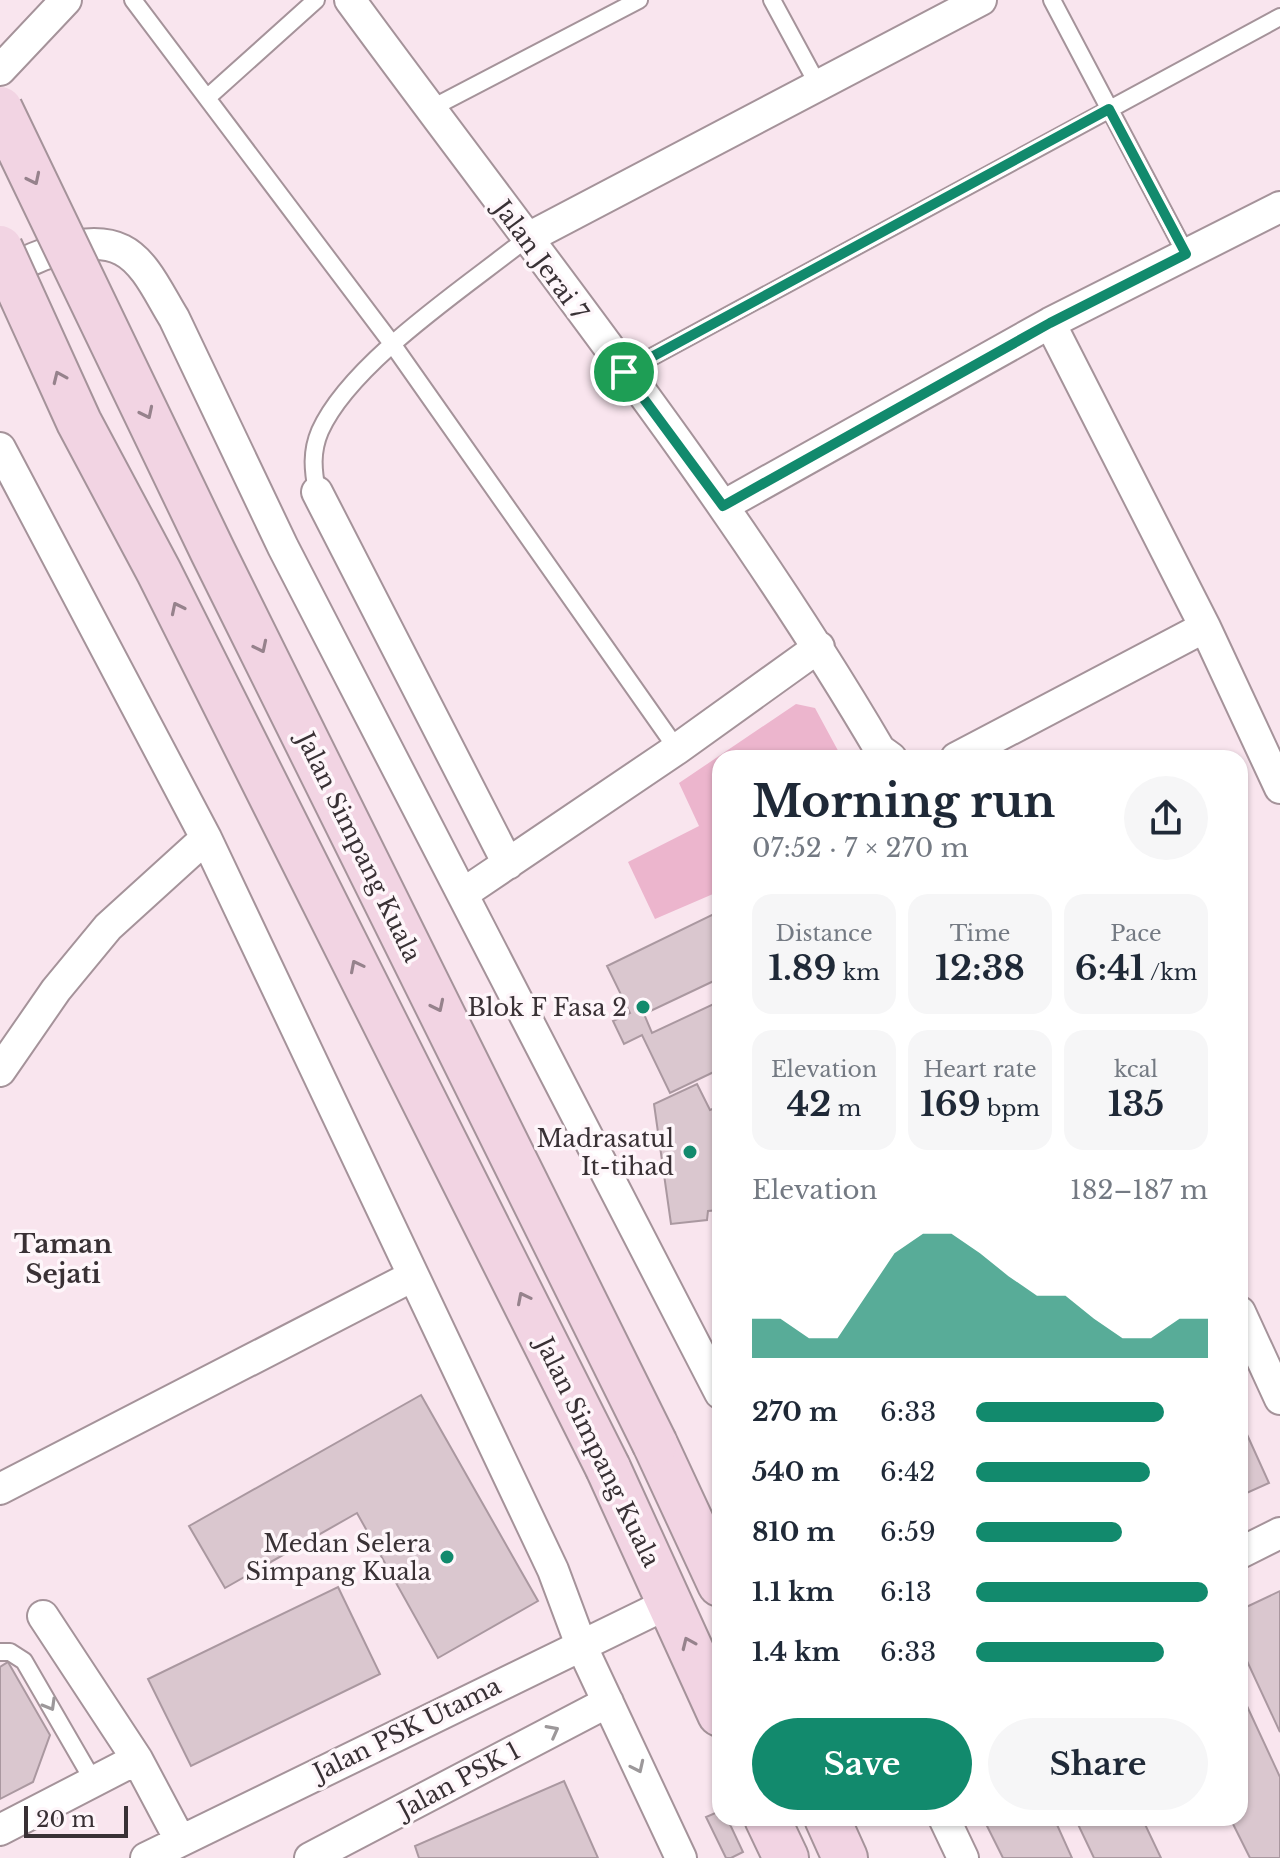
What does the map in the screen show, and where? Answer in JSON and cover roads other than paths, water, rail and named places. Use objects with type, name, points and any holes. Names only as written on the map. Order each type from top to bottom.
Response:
[{"type":"main road","name":"Jalan Simpang Kuala","points":[[0,109],[213,552],[712,1555]]},
{"type":"main road","name":"Jalan Simpang Kuala","points":[[0,248],[79,422],[159,572],[608,1468],[712,1697]]},
{"type":"main road","points":[[771,1826],[786,1858]]},
{"type":"main road","points":[[831,1826],[845,1858]]},
{"type":"street","points":[[0,70],[66,0]]},
{"type":"street","name":"Jalan Jerai 7","points":[[350,0],[723,506],[819,647],[880,750]]},
{"type":"street","points":[[526,239],[817,83],[981,0]]},
{"type":"street","points":[[723,506],[1050,323],[1280,207]]},
{"type":"street","points":[[0,278],[42,253],[97,245],[121,250],[141,266],[174,318],[283,547],[712,1356]]},
{"type":"street","points":[[1050,323],[1205,627],[1280,788]]},
{"type":"street","points":[[0,448],[8,483],[206,838],[553,1570],[581,1645],[681,1858]]},
{"type":"street","points":[[317,492],[508,864]]},
{"type":"street","points":[[971,750],[1205,627]]},
{"type":"street","points":[[464,893],[677,749],[819,647]]},
{"type":"street","points":[[0,1071],[56,990],[108,927],[206,838]]},
{"type":"street","points":[[0,1489],[413,1276]]},
{"type":"street","points":[[1248,1329],[1280,1399]]},
{"type":"street","points":[[1248,1549],[1280,1533]]},
{"type":"street","name":"Jalan PSK Utama","points":[[146,1858],[669,1603]]},
{"type":"street","points":[[43,1616],[137,1759],[180,1840]]},
{"type":"street","name":"Jalan PSK 1","points":[[310,1858],[608,1702]]},
{"type":"street","points":[[0,1830],[137,1759]]},
{"type":"street","points":[[948,1826],[963,1858]]},
{"type":"lane","points":[[133,0],[393,345],[677,749]]},
{"type":"lane","points":[[208,97],[316,0]]},
{"type":"lane","points":[[430,109],[639,0]]},
{"type":"lane","points":[[772,0],[817,83]]},
{"type":"lane","points":[[1052,0],[1186,254]]},
{"type":"lane","points":[[624,372],[1280,17]]},
{"type":"lane","points":[[317,492],[312,461],[319,433],[334,407],[393,345],[526,239]]},
{"type":"lane","points":[[0,1652],[10,1652],[24,1661],[94,1782]]},
{"type":"place","name":"Blok F Fasa 2","points":[[643,1007]]},
{"type":"place","name":"Madrasatul It-tihad","points":[[690,1152]]},
{"type":"place","name":"Medan Selera Simpang Kuala","points":[[447,1557]]},
{"type":"district","name":"Taman Sejati","points":[[63,1259]]}]
